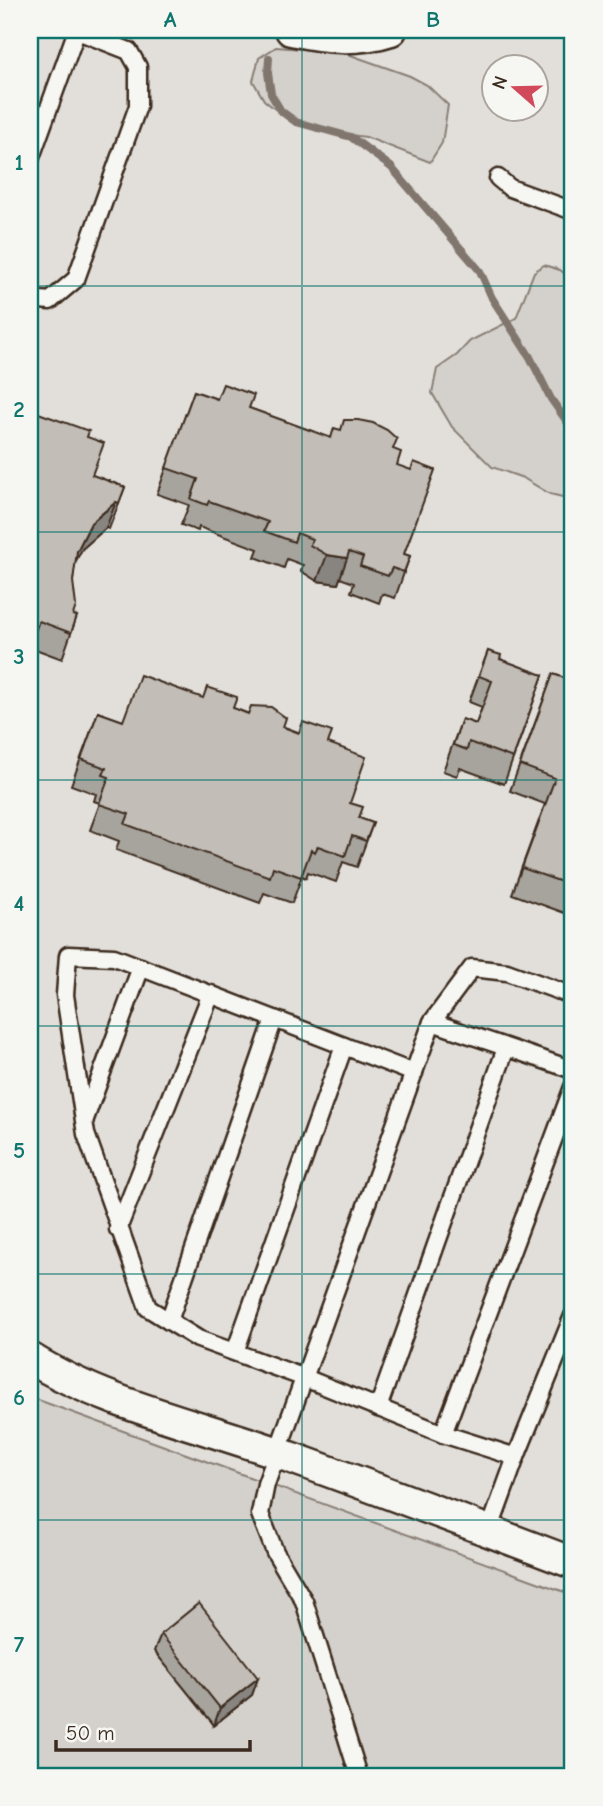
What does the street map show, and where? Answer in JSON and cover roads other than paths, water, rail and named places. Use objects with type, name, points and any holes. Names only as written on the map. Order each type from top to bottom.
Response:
[{"type":"street","points":[[291,30],[322,37],[346,38],[370,37],[391,30]]},
{"type":"street","points":[[30,1358],[57,1375],[136,1405],[278,1453],[573,1563]]},
{"type":"lane","points":[[30,160],[76,30],[129,51],[138,67],[138,106],[76,279],[50,301],[30,299]]},
{"type":"lane","points":[[498,178],[510,188],[573,211]]},
{"type":"lane","points":[[414,1073],[114,957],[68,955],[65,995],[86,1134],[148,1308],[198,1339],[305,1378],[443,1434],[516,1457]]},
{"type":"lane","points":[[85,1122],[141,967]]},
{"type":"lane","points":[[359,1776],[304,1601],[275,1552],[260,1514],[266,1484],[432,1022],[472,968],[507,972],[573,996]]},
{"type":"lane","points":[[118,1229],[211,994]]},
{"type":"lane","points":[[169,1321],[274,1019]]},
{"type":"lane","points":[[432,1022],[573,1070]]},
{"type":"lane","points":[[235,1352],[344,1046]]},
{"type":"lane","points":[[378,1408],[506,1048]]},
{"type":"lane","points":[[443,1434],[573,1087]]},
{"type":"lane","points":[[489,1531],[573,1316]]},
{"type":"waterway","points":[[269,58],[271,94],[281,111],[296,122],[351,137],[391,167],[480,271],[492,298],[530,357],[551,399],[573,430]]}]
